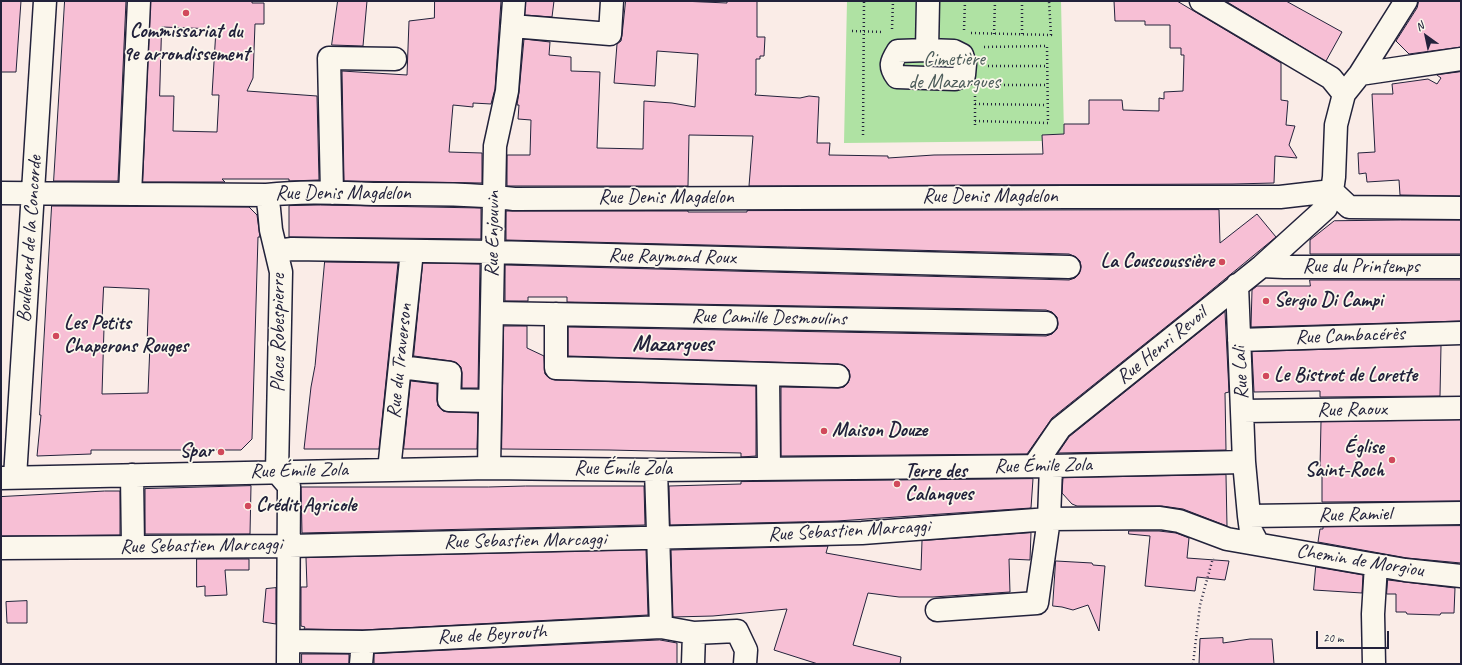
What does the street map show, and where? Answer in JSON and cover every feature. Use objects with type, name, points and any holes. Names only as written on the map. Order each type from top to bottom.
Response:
[{"type":"street","name":"Boulevard de la Concorde","points":[[8,478],[33,193],[45,1]]},
{"type":"street","points":[[130,194],[139,1]]},
{"type":"street","name":"Rue Enjouvin","points":[[489,468],[495,146],[507,91],[514,1]]},
{"type":"street","points":[[512,26],[610,34],[612,1]]},
{"type":"street","points":[[927,50],[928,1]]},
{"type":"street","points":[[1201,1],[1331,78],[1344,94]]},
{"type":"street","name":"Rue Henri Revoil","points":[[1042,466],[1060,428],[1262,266],[1326,208],[1332,192],[1336,125],[1344,94],[1360,74],[1406,1]]},
{"type":"street","points":[[332,193],[329,58],[395,60]]},
{"type":"street","points":[[1360,74],[1461,59]]},
{"type":"street","name":"Rue Denis Magdelon","points":[[1,193],[332,193],[479,195],[514,199],[1069,196],[1280,197],[1332,192]]},
{"type":"street","points":[[1332,192],[1349,207],[1461,208]]},
{"type":"street","name":"Place Robespierre","points":[[266,194],[269,209],[270,230],[281,272],[278,472]]},
{"type":"street","points":[[1280,197],[1296,212],[1300,224],[1299,233]]},
{"type":"street","name":"Rue Raymond Roux","points":[[276,251],[292,249],[492,252],[1069,267]]},
{"type":"street","name":"Rue du Traverson","points":[[389,470],[412,251]]},
{"type":"street","name":"Rue du Printemps","points":[[1262,266],[1284,268],[1461,267]]},
{"type":"street","name":"Rue Lali","points":[[1238,285],[1244,462]]},
{"type":"street","name":"Rue Camille Desmoulins","points":[[492,314],[1046,323]]},
{"type":"street","points":[[556,314],[556,368],[838,376]]},
{"type":"street","name":"Rue Cambacérès","points":[[1240,340],[1461,333]]},
{"type":"street","points":[[400,367],[450,373],[449,400],[490,401]]},
{"type":"street","points":[[768,374],[769,469]]},
{"type":"street","name":"Rue Raoux","points":[[1243,411],[1461,408]]},
{"type":"street","points":[[1244,462],[1251,531],[1258,544]]},
{"type":"street","name":"Rue Émile Zola","points":[[8,478],[489,468],[656,470],[1042,466],[1244,462]]},
{"type":"street","points":[[937,610],[1037,603],[1049,519],[1042,466]]},
{"type":"street","points":[[656,470],[661,627]]},
{"type":"street","points":[[278,472],[289,486],[288,664]]},
{"type":"street","points":[[132,475],[133,547]]},
{"type":"street","name":"Rue Ramiel","points":[[1249,516],[1461,513]]},
{"type":"street","name":"Chemin de Morgiou","points":[[1049,519],[1160,518],[1180,521],[1226,539],[1405,570],[1461,576]]},
{"type":"street","name":"Rue Sebastien Marcaggi","points":[[1,548],[289,546],[862,533],[1049,519]]},
{"type":"street","points":[[1374,664],[1373,614],[1376,565]]},
{"type":"street","name":"Rue de Beyrouth","points":[[289,641],[363,642],[661,627],[694,633],[737,631],[746,650],[746,664]]},
{"type":"street","points":[[693,664],[694,633]]},
{"type":"street","points":[[361,664],[363,642]]},
{"type":"path","points":[[864,1],[864,135]]},
{"type":"path","points":[[994,34],[995,1]]},
{"type":"path","points":[[1022,1],[1022,34]]},
{"type":"path","points":[[1049,1],[1051,35]]},
{"type":"path","points":[[975,48],[1047,46],[1048,123],[975,121]]},
{"type":"path","points":[[983,66],[1047,66]]},
{"type":"path","points":[[983,85],[1047,85]]},
{"type":"path","points":[[975,104],[1047,105]]},
{"type":"path","points":[[1193,664],[1200,605],[1220,536]]},
{"type":"green space","name":"Cimetière de Mazargues","points":[[847,1],[1061,1],[1064,134],[1042,135],[1042,141],[844,143]]},
{"type":"building","points":[[1,1],[21,1],[16,72],[1,72]]},
{"type":"building","points":[[65,1],[126,1],[118,181],[54,181]]},
{"type":"building","points":[[151,1],[252,1],[252,3],[264,3],[264,24],[255,24],[253,78],[247,91],[317,96],[319,180],[289,181],[289,179],[222,179],[225,182],[143,182]],"holes":[[[162,27],[216,29],[212,95],[219,95],[217,132],[173,131],[174,96],[160,96]]]},
{"type":"building","points":[[338,1],[367,1],[363,46],[332,45]]},
{"type":"building","points":[[435,1],[501,1],[495,89],[491,104],[473,103],[473,107],[453,105],[449,152],[482,153],[482,183],[344,181],[342,71],[407,75],[409,21],[434,18]]},
{"type":"building","points":[[526,1],[554,1],[552,17],[525,15]]},
{"type":"building","points":[[626,1],[727,3],[727,1],[757,1],[757,37],[765,37],[764,56],[760,56],[760,59],[756,59],[755,95],[800,98],[809,96],[819,97],[817,143],[830,143],[829,155],[888,156],[888,158],[934,155],[1043,154],[1042,135],[1064,134],[1064,124],[1089,124],[1089,100],[1122,100],[1123,110],[1159,111],[1159,98],[1164,99],[1164,92],[1183,91],[1184,55],[1181,55],[1181,48],[1170,48],[1170,25],[1145,25],[1145,21],[1115,21],[1114,1],[1177,1],[1281,63],[1281,100],[1288,101],[1286,125],[1295,126],[1289,145],[1297,158],[1275,156],[1274,183],[749,186],[753,136],[689,135],[688,186],[507,186],[507,155],[530,155],[531,120],[518,119],[519,105],[517,105],[524,39],[550,42],[549,55],[571,57],[571,71],[600,72],[597,148],[643,149],[644,101],[672,103],[695,107],[698,54],[657,51],[655,86],[614,83],[617,44],[621,41]]},
{"type":"building","points":[[1226,1],[1286,1],[1342,32],[1326,61]]},
{"type":"building","points":[[1419,1],[1461,1],[1461,47],[1409,54],[1396,41],[1417,8]]},
{"type":"building","points":[[1461,72],[1461,196],[1400,195],[1399,180],[1367,182],[1366,173],[1359,174],[1358,153],[1375,152],[1372,94],[1393,94],[1392,84],[1428,79],[1437,84],[1441,78],[1437,75]]},
{"type":"building","points":[[321,205],[481,208],[481,239],[289,237],[289,206]]},
{"type":"building","points":[[52,206],[249,207],[257,215],[260,237],[258,237],[252,439],[241,450],[91,450],[91,454],[37,456]],"holes":[[[104,287],[149,289],[147,344],[150,344],[148,393],[102,394],[104,328],[102,328]]]},
{"type":"building","points":[[1219,210],[1220,243],[1257,214],[1276,237],[1052,418],[1027,454],[781,456],[781,387],[844,387],[848,383],[850,377],[849,370],[845,366],[838,364],[568,356],[568,327],[1046,336],[1052,334],[1057,329],[1058,324],[1057,317],[1052,312],[1046,310],[567,302],[567,297],[528,297],[528,301],[505,301],[505,265],[1069,280],[1075,278],[1079,274],[1081,267],[1080,261],[1076,257],[1069,254],[506,240],[506,211],[747,212]]},
{"type":"building","points":[[1461,220],[1461,254],[1310,254],[1310,240],[1334,221]]},
{"type":"building","points":[[325,262],[398,263],[379,449],[304,449],[311,387],[315,366]]},
{"type":"building","points":[[423,263],[480,264],[478,388],[462,388],[461,367],[457,363],[414,356]]},
{"type":"building","points":[[1310,280],[1461,280],[1461,321],[1251,327],[1252,290],[1257,286],[1310,286]]},
{"type":"building","points":[[1225,312],[1229,392],[1225,393],[1226,450],[1058,453],[1069,437]]},
{"type":"building","points":[[504,326],[527,326],[527,348],[544,356],[545,374],[549,378],[555,380],[756,386],[756,456],[741,457],[741,453],[502,449]]},
{"type":"building","points":[[1441,346],[1440,396],[1320,397],[1320,391],[1254,392],[1252,352]]},
{"type":"building","points":[[411,381],[437,384],[438,406],[443,411],[478,413],[477,449],[404,449]]},
{"type":"building","name":"Église Saint-Roch","points":[[1461,420],[1461,501],[1322,502],[1322,468],[1320,468],[1321,422]]},
{"type":"building","points":[[1226,475],[1227,526],[1183,509],[1162,506],[1077,506],[1072,504],[1062,493],[1063,478]]},
{"type":"building","points":[[1033,479],[1031,508],[837,521],[670,525],[669,486],[741,484],[741,482]]},
{"type":"building","points":[[251,486],[250,534],[145,534],[145,489]]},
{"type":"building","points":[[644,486],[645,525],[302,533],[301,487]]},
{"type":"building","points":[[120,491],[120,535],[1,536],[1,497]]},
{"type":"building","points":[[1461,526],[1461,563],[1407,558],[1318,542],[1320,529],[1323,529],[1323,527]]},
{"type":"building","points":[[1129,531],[1159,531],[1176,533],[1189,538],[1187,558],[1229,561],[1225,580],[1197,577],[1195,591],[1145,586],[1150,536],[1129,534]]},
{"type":"building","points":[[1031,533],[1030,560],[1009,559],[1010,592],[933,597],[899,597],[868,593],[853,645],[901,657],[900,664],[818,664],[774,650],[787,609],[713,616],[673,617],[671,550],[828,546],[826,553],[921,570],[922,541]]},
{"type":"building","points":[[646,550],[648,615],[363,630],[304,629],[305,627],[301,626],[301,587],[307,587],[306,558]]},
{"type":"building","points":[[197,559],[249,559],[249,570],[225,570],[227,595],[205,596],[205,586],[197,587]]},
{"type":"building","points":[[1056,561],[1092,563],[1093,565],[1105,566],[1099,631],[1088,605],[1073,610],[1053,606]]},
{"type":"building","points":[[1316,567],[1363,575],[1362,593],[1314,590]]},
{"type":"building","points":[[1388,580],[1455,588],[1454,613],[1441,613],[1440,615],[1407,614],[1406,612],[1396,612],[1396,594],[1387,594]]},
{"type":"building","points":[[276,588],[276,624],[263,622],[266,589]]},
{"type":"building","points":[[27,601],[27,623],[7,623],[6,602]]},
{"type":"building","points":[[1223,638],[1223,643],[1250,639],[1272,639],[1274,664],[1199,664],[1200,639]]},
{"type":"building","points":[[660,640],[677,643],[677,664],[374,664],[374,654]]},
{"type":"building","points":[[302,654],[349,654],[349,664],[302,664]]},
{"type":"place","name":"Commissariat du 9e arrondissement","points":[[186,13]]},
{"type":"place","name":"La Couscoussière","points":[[1222,262]]},
{"type":"place","name":"Sergio Di Campi","points":[[1266,301]]},
{"type":"place","name":"Les Petits Chaperons Rouges","points":[[56,336]]},
{"type":"place","name":"Le Bistrot de Lorette","points":[[1266,376]]},
{"type":"place","name":"Maison Douze","points":[[824,431]]},
{"type":"place","name":"Spar","points":[[221,452]]},
{"type":"place","name":"Église Saint-Roch","points":[[1392,460]]},
{"type":"place","name":"Terre des Calanques","points":[[897,484]]},
{"type":"place","name":"Crédit Agricole","points":[[248,506]]},
{"type":"district","name":"Mazargues","points":[[673,345]]}]
